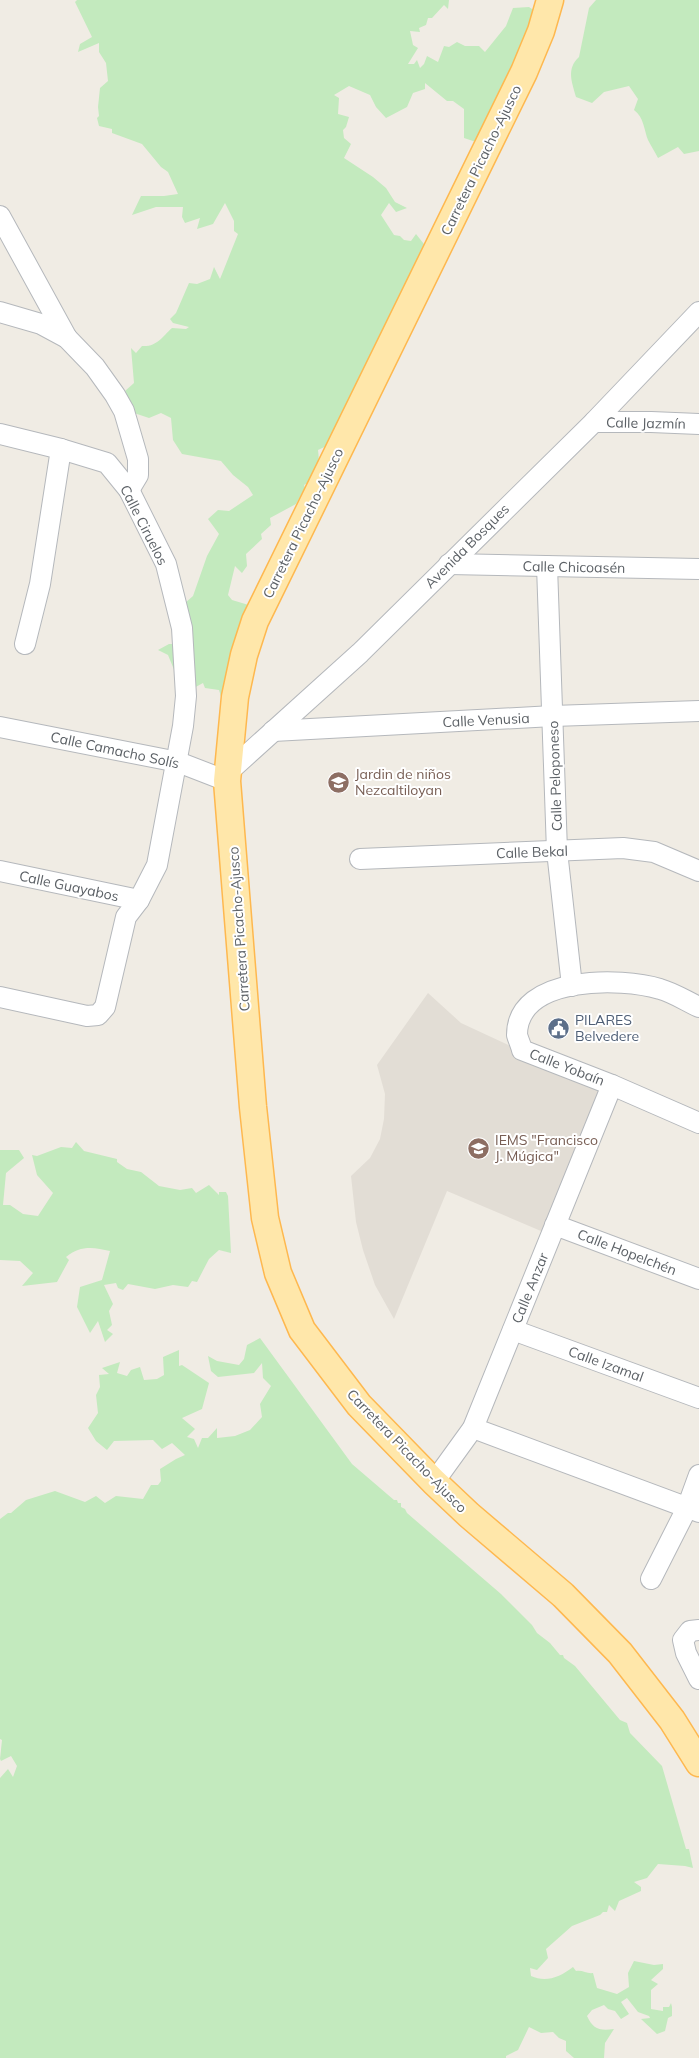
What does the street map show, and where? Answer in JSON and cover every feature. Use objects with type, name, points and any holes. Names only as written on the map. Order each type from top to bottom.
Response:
[{"type":"main road","name":"Carretera Picacho-Ajusco","points":[[550,0],[541,31],[524,72],[255,621],[244,655],[235,697],[227,777],[252,1107],[265,1218],[278,1273],[302,1330],[359,1405],[434,1482],[469,1515],[563,1595],[620,1653],[672,1720],[699,1763]]},
{"type":"street","points":[[0,216],[67,338],[95,367],[115,394],[124,411],[138,459],[138,475],[130,490]]},
{"type":"street","points":[[0,312],[41,324],[67,338]]},
{"type":"street","name":"Avenida Bosques","points":[[227,777],[273,731],[360,653],[448,564],[594,422],[696,316]]},
{"type":"street","name":"Calle Jazmín","points":[[594,422],[699,424]]},
{"type":"street","name":"Calle Ciruelos","points":[[0,434],[104,461],[130,490],[166,564],[182,628],[186,696],[178,762],[157,865],[139,900],[126,917],[105,1007],[98,1015],[86,1016],[0,997]]},
{"type":"street","points":[[24,644],[40,584],[62,449]]},
{"type":"street","name":"Calle Chicoasén","points":[[448,564],[699,569]]},
{"type":"street","name":"Calle Peloponeso","points":[[547,566],[558,851],[572,986]]},
{"type":"street","name":"Calle Venusia","points":[[273,731],[553,716],[699,711]]},
{"type":"street","name":"Calle Camacho Solís","points":[[0,726],[178,762],[227,777]]},
{"type":"street","name":"Calle Bekal","points":[[360,859],[623,848],[654,852],[699,870]]},
{"type":"street","name":"Calle Guayabos","points":[[0,871],[139,900]]},
{"type":"street","name":"Calle Yobaín","points":[[699,1007],[660,989],[626,983],[590,983],[546,993],[526,1008],[521,1018],[517,1036],[522,1050],[612,1085],[699,1123]]},
{"type":"street","name":"Calle Anzar","points":[[434,1482],[473,1428],[612,1085]]},
{"type":"street","name":"Calle Hopelchén","points":[[555,1225],[699,1279]]},
{"type":"street","name":"Calle Izamal","points":[[513,1330],[699,1398]]},
{"type":"street","points":[[473,1428],[693,1510]]},
{"type":"street","points":[[651,1579],[693,1510],[699,1476]]},
{"type":"street","points":[[699,1630],[690,1631],[683,1640],[686,1653],[699,1679]]},
{"type":"shaded area","name":"IEMS \"Francisco J. Múgica\"","points":[[428,993],[461,1023],[521,1051],[610,1086],[548,1234],[447,1191],[394,1319],[375,1285],[363,1250],[356,1222],[351,1176],[370,1158],[380,1139],[384,1119],[385,1094],[377,1065]]},
{"type":"green space","points":[[77,0],[449,0],[448,9],[444,5],[432,18],[428,18],[426,25],[419,28],[420,32],[410,31],[413,45],[418,48],[408,64],[414,64],[417,60],[420,68],[427,56],[438,62],[444,46],[449,47],[457,42],[465,46],[479,46],[485,52],[506,26],[513,8],[529,7],[535,11],[528,32],[479,143],[464,138],[464,109],[453,101],[447,101],[425,83],[425,89],[413,93],[407,107],[386,118],[376,107],[370,95],[349,86],[334,95],[339,98],[338,114],[349,117],[343,130],[344,138],[351,144],[344,158],[373,177],[386,188],[395,202],[407,208],[396,212],[389,203],[381,215],[394,235],[411,241],[416,234],[431,253],[335,442],[318,450],[319,460],[315,475],[304,485],[305,488],[296,504],[270,518],[271,525],[261,534],[262,539],[246,554],[247,566],[242,573],[235,566],[228,595],[232,600],[252,606],[253,663],[255,672],[222,700],[219,690],[205,688],[203,683],[192,689],[175,672],[168,655],[158,650],[169,644],[175,644],[185,603],[193,596],[207,556],[219,534],[208,519],[218,510],[229,511],[253,495],[248,487],[233,475],[221,461],[182,454],[173,440],[171,418],[161,413],[149,418],[131,412],[132,408],[125,391],[134,383],[131,348],[136,353],[142,346],[152,345],[159,341],[172,328],[186,329],[189,327],[173,323],[170,319],[176,313],[189,283],[197,284],[210,279],[214,267],[220,279],[238,234],[234,231],[234,221],[225,203],[213,224],[197,229],[200,218],[185,223],[182,217],[183,207],[156,207],[132,215],[141,196],[178,194],[168,172],[161,167],[142,144],[112,133],[112,129],[99,126],[97,118],[99,116],[100,88],[108,81],[106,63],[99,52],[99,43],[78,52],[80,44],[92,37],[75,2]]},
{"type":"green space","points":[[596,0],[699,0],[699,151],[684,154],[678,147],[658,158],[648,140],[642,120],[634,110],[638,99],[629,86],[604,92],[592,103],[576,97],[571,76],[572,66],[579,57],[589,8]]},
{"type":"green space","points":[[76,1142],[84,1151],[117,1159],[117,1162],[127,1169],[141,1172],[159,1186],[180,1190],[192,1188],[196,1193],[209,1185],[219,1195],[219,1192],[226,1192],[228,1196],[231,1253],[219,1250],[209,1259],[197,1282],[192,1281],[188,1287],[173,1285],[155,1289],[128,1284],[123,1290],[118,1288],[116,1283],[104,1285],[113,1304],[109,1311],[112,1325],[107,1330],[113,1334],[105,1342],[98,1321],[90,1333],[77,1307],[80,1287],[102,1280],[110,1251],[93,1248],[77,1250],[66,1257],[69,1260],[57,1282],[22,1286],[33,1273],[20,1261],[0,1260],[0,1150],[19,1150],[24,1158],[6,1173],[3,1205],[10,1205],[23,1214],[38,1216],[53,1193],[37,1175],[32,1155],[37,1156],[61,1147],[72,1148]]},
{"type":"green space","points":[[260,1338],[352,1464],[394,1500],[401,1503],[401,1507],[407,1513],[501,1594],[532,1625],[537,1633],[550,1643],[560,1655],[563,1655],[564,1658],[575,1666],[620,1720],[627,1723],[630,1733],[662,1766],[686,1849],[689,1849],[693,1868],[658,1864],[647,1878],[634,1882],[641,1887],[641,1891],[619,1901],[615,1911],[609,1905],[607,1912],[572,1926],[546,1949],[548,1958],[537,1970],[530,1968],[531,1976],[547,1979],[563,1974],[573,1967],[576,1971],[593,1973],[597,1988],[617,1994],[629,1987],[628,1973],[634,1961],[654,1965],[663,1964],[663,1969],[651,1980],[658,1984],[651,1990],[651,2009],[663,2011],[663,2007],[669,2007],[671,2003],[672,2016],[668,2018],[665,2031],[657,2034],[641,2019],[650,2018],[649,2016],[638,2012],[627,1998],[621,2002],[629,2014],[621,2019],[615,2011],[608,2009],[604,2005],[592,2010],[587,2016],[597,2028],[604,2030],[614,2029],[605,2043],[604,2058],[574,2058],[566,2051],[566,2041],[559,2038],[553,2032],[541,2033],[529,2027],[518,2050],[506,2056],[506,2058],[0,2058],[0,1778],[8,1769],[13,1777],[17,1766],[11,1756],[1,1761],[0,1759],[2,1740],[0,1739],[0,1519],[11,1513],[26,1500],[55,1491],[85,1502],[96,1496],[105,1503],[116,1496],[143,1499],[151,1485],[158,1485],[161,1481],[160,1469],[185,1455],[172,1443],[162,1449],[153,1440],[114,1441],[107,1450],[96,1441],[88,1428],[98,1413],[96,1395],[100,1387],[99,1375],[109,1374],[102,1368],[120,1362],[117,1373],[127,1376],[131,1370],[140,1367],[144,1380],[157,1379],[164,1375],[163,1357],[179,1350],[179,1366],[182,1365],[209,1383],[202,1409],[182,1418],[195,1429],[187,1437],[194,1439],[198,1448],[202,1438],[208,1438],[217,1428],[217,1438],[235,1436],[250,1430],[262,1417],[260,1404],[271,1386],[263,1378],[262,1363],[254,1373],[218,1377],[211,1371],[208,1356],[217,1361],[239,1365],[244,1359],[247,1345]]},
{"type":"place","name":"Jardin de niños Nezcaltiloyan","points":[[339,782]]},
{"type":"place","name":"PILARES Belvedere","points":[[559,1028]]},
{"type":"place","name":"IEMS \"Francisco J. Múgica\"","points":[[479,1148]]}]
